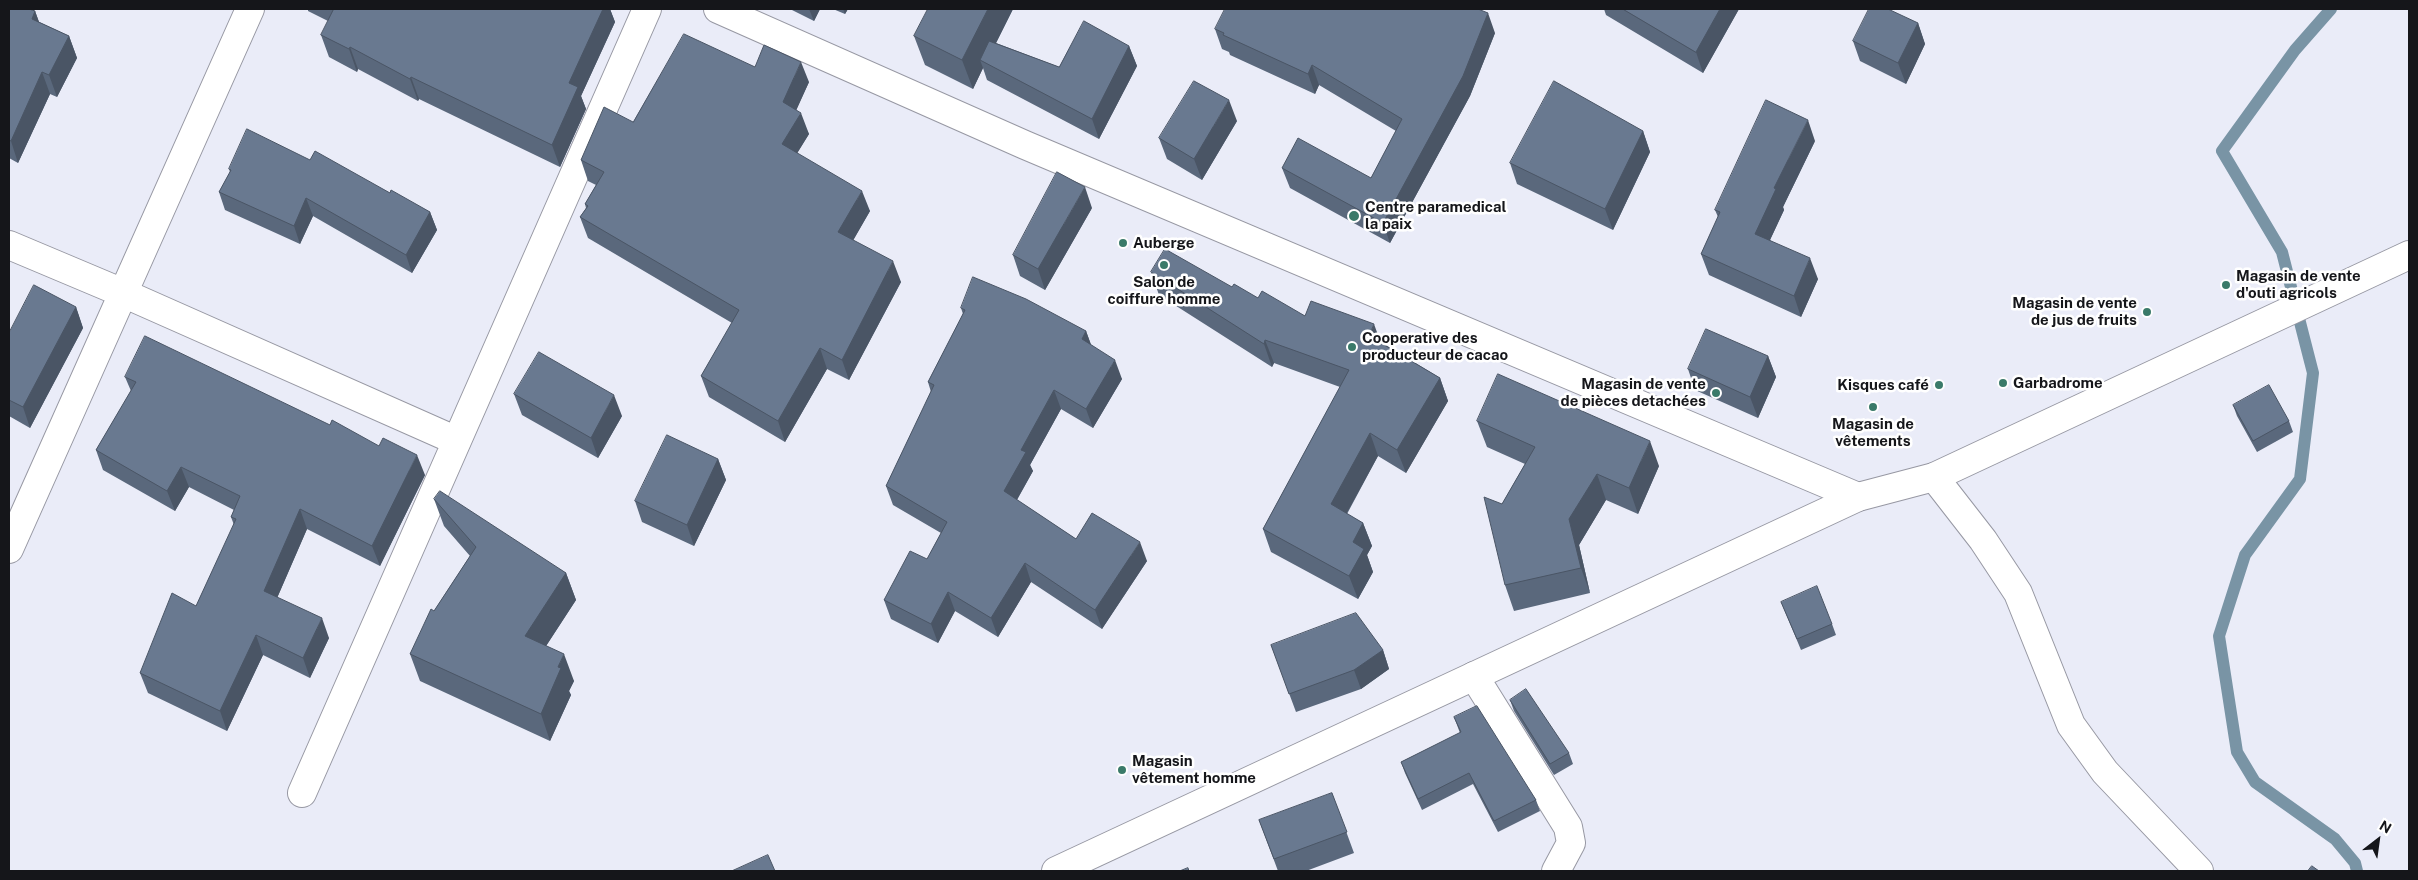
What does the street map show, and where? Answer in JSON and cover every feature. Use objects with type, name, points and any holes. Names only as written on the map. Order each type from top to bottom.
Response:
[{"type":"street","points":[[9,549],[250,9]]},
{"type":"street","points":[[302,793],[647,9]]},
{"type":"street","points":[[718,9],[1025,145],[1858,497]]},
{"type":"street","points":[[9,244],[457,441]]},
{"type":"street","points":[[1056,871],[1858,497],[1934,477],[2409,254]]},
{"type":"street","points":[[1934,477],[1982,540],[2018,593],[2071,725],[2105,772],[2199,871]]},
{"type":"street","points":[[1474,676],[1568,827],[1571,843],[1556,871]]},
{"type":"building","points":[[9,9],[29,9],[35,11],[32,19],[69,36],[49,75],[42,72],[11,141],[9,140]]},
{"type":"building","points":[[334,9],[603,9],[569,83],[578,87],[552,145],[411,77],[410,79],[350,47],[349,49],[321,35]]},
{"type":"building","points":[[928,9],[988,9],[962,60],[914,36]]},
{"type":"building","points":[[1225,9],[1478,9],[1488,13],[1463,76],[1383,223],[1282,168],[1298,138],[1371,178],[1402,119],[1312,65],[1308,74],[1223,35],[1224,33],[1215,29]]},
{"type":"building","points":[[1623,9],[1720,9],[1696,52]]},
{"type":"building","points":[[1869,9],[1888,9],[1918,23],[1898,63],[1853,41]]},
{"type":"building","points":[[1084,21],[1129,46],[1092,119],[980,60],[989,41],[1059,67]]},
{"type":"building","points":[[684,34],[755,67],[764,45],[801,62],[783,102],[801,113],[782,144],[862,191],[838,232],[893,261],[842,360],[820,348],[778,421],[701,376],[739,310],[580,217],[588,206],[585,204],[604,172],[581,160],[604,107],[633,122]]},
{"type":"building","points":[[1194,81],[1229,100],[1194,159],[1159,138]]},
{"type":"building","points":[[1554,81],[1643,131],[1605,209],[1510,163]]},
{"type":"building","points":[[1766,100],[1808,120],[1774,188],[1776,189],[1755,234],[1810,258],[1794,296],[1701,254],[1720,212],[1715,210]]},
{"type":"building","points":[[247,129],[310,160],[315,151],[390,193],[391,190],[430,212],[406,255],[306,198],[294,226],[219,192],[231,170],[229,169]]},
{"type":"building","points":[[1057,172],[1085,187],[1038,269],[1013,255]]},
{"type":"building","points":[[1165,249],[1232,287],[1234,284],[1258,298],[1262,291],[1305,316],[1311,301],[1374,324],[1369,336],[1440,378],[1397,450],[1370,433],[1331,504],[1363,523],[1353,542],[1364,549],[1349,576],[1263,529],[1349,370],[1265,340],[1264,344],[1151,272]]},
{"type":"building","points":[[973,277],[1026,299],[1086,331],[1082,339],[1115,360],[1086,409],[1054,390],[1021,450],[1026,452],[1004,491],[1076,539],[1092,513],[1140,542],[1095,610],[1025,563],[991,618],[948,592],[931,624],[884,600],[910,551],[927,559],[947,522],[886,486],[934,385],[928,382],[965,310],[961,308]]},
{"type":"building","points":[[34,285],[76,307],[23,407],[9,400],[9,333]]},
{"type":"building","points":[[1706,329],[1768,356],[1750,397],[1688,369]]},
{"type":"building","points":[[145,336],[330,425],[332,420],[379,446],[383,438],[417,455],[372,546],[300,509],[264,591],[322,618],[303,658],[256,635],[220,711],[140,673],[172,593],[196,606],[236,519],[231,517],[240,496],[181,467],[167,491],[96,450],[136,382],[125,377]]},
{"type":"building","points":[[539,352],[614,395],[591,438],[514,394]]},
{"type":"building","points":[[1498,374],[1650,441],[1629,488],[1597,474],[1569,519],[1581,568],[1505,585],[1484,497],[1502,504],[1535,447],[1477,421]]},
{"type":"building","points":[[2269,385],[2289,421],[2253,441],[2233,405]]},
{"type":"building","points":[[667,435],[718,459],[687,525],[635,501]]},
{"type":"building","points":[[440,491],[566,573],[525,636],[564,654],[558,667],[561,668],[541,714],[410,654],[431,609],[434,611],[476,547],[434,499]]},
{"type":"building","points":[[1817,586],[1832,624],[1797,639],[1781,602]]},
{"type":"building","points":[[1356,613],[1383,650],[1354,670],[1289,694],[1271,645]]},
{"type":"building","points":[[1526,689],[1569,753],[1550,764],[1510,700]]},
{"type":"building","points":[[1477,706],[1536,800],[1494,821],[1469,773],[1418,799],[1401,762],[1461,732],[1454,717]]},
{"type":"building","points":[[1332,793],[1347,832],[1274,859],[1259,820]]},
{"type":"building","points":[[768,855],[775,871],[732,871]]},
{"type":"building","points":[[2312,866],[2319,871],[2308,871]]},
{"type":"waterway","points":[[2331,9],[2295,50],[2222,151],[2282,252],[2313,373],[2300,479],[2245,555],[2219,636],[2237,752],[2255,782],[2335,839],[2355,863],[2357,871]]},
{"type":"place","name":"Centre paramedical la paix","points":[[1354,216]]},
{"type":"place","name":"Auberge","points":[[1123,243]]},
{"type":"place","name":"Salon de coiffure homme","points":[[1164,265]]},
{"type":"place","name":"Magasin de vente d'outi agricols","points":[[2226,285]]},
{"type":"place","name":"Magasin de vente de jus de fruits","points":[[2147,312]]},
{"type":"place","name":"Cooperative des producteur de cacao","points":[[1352,347]]},
{"type":"place","name":"Garbadrome","points":[[2003,383]]},
{"type":"place","name":"Kisques café","points":[[1939,385]]},
{"type":"place","name":"Magasin de vente de pièces detachées","points":[[1716,393]]},
{"type":"place","name":"Magasin de vêtements","points":[[1873,407]]},
{"type":"place","name":"Magasin vêtement homme","points":[[1122,770]]}]
